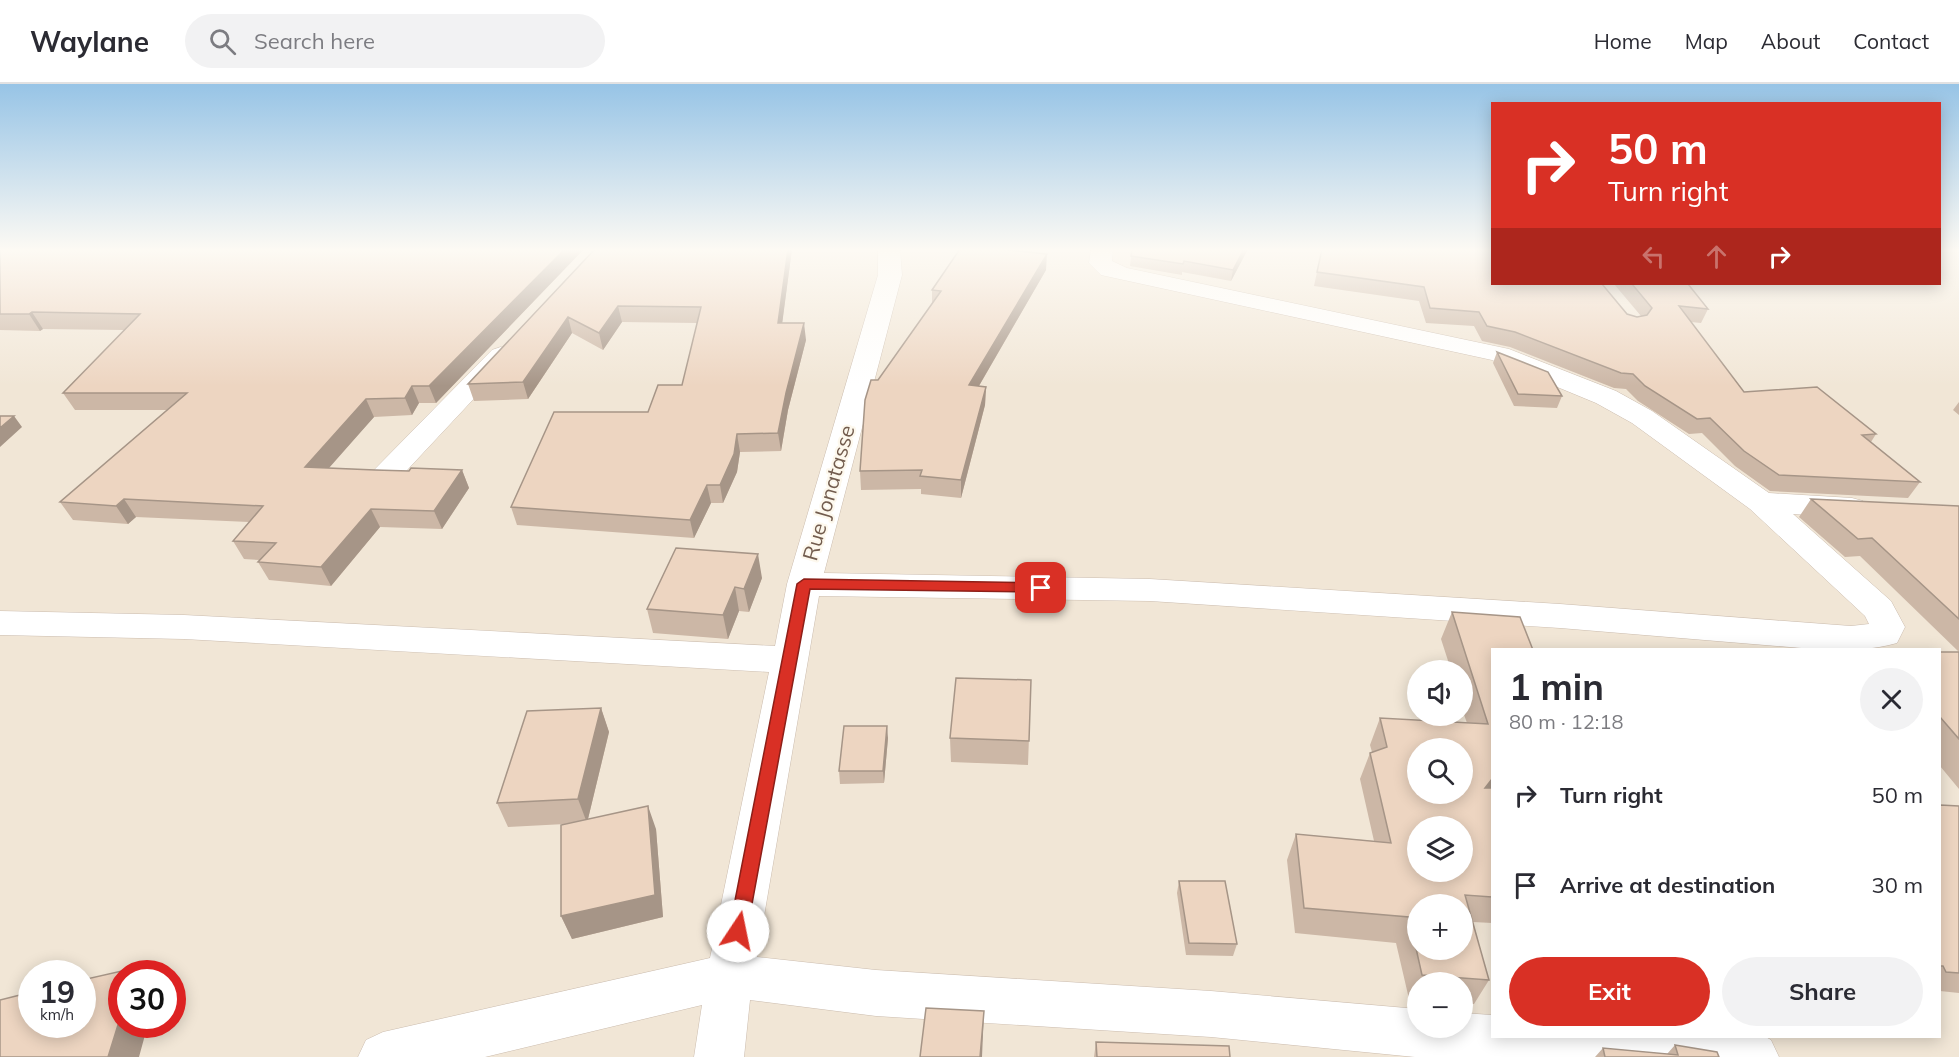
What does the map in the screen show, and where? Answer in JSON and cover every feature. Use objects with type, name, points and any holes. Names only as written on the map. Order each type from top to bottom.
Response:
[{"type":"street","name":"Rue Jonatasse","points":[[719,1057],[730,976],[804,584],[886,294]]},
{"type":"street","points":[[804,584],[1150,590],[1560,616],[1851,639],[1885,634],[1888,627],[1879,609],[1761,502],[1642,417],[1606,397],[1500,354],[1219,294]]},
{"type":"street","points":[[384,477],[521,334]]},
{"type":"street","points":[[1761,502],[1876,510]]},
{"type":"street","points":[[0,623],[184,627],[789,660]]},
{"type":"street","points":[[383,1057],[730,976],[876,993],[1211,1014],[1356,1029],[1754,1057]]},
{"type":"shaded area","points":[[0,294],[1959,294],[1959,1057],[0,1057]]},
{"type":"building","points":[[0,294],[520,294],[429,386],[412,386],[405,398],[366,399],[305,467],[409,471],[411,468],[462,470],[434,511],[371,509],[321,567],[258,562],[276,543],[233,541],[263,506],[124,499],[116,506],[60,502],[187,393],[63,393],[140,314],[32,312],[29,314],[0,314]]},
{"type":"building","points":[[552,294],[782,294],[778,323],[804,323],[778,433],[737,434],[734,454],[720,485],[707,485],[690,520],[511,507],[554,412],[648,412],[658,385],[682,385],[701,307],[618,306],[599,333],[568,317],[523,382],[468,384]]},
{"type":"building","points":[[939,294],[1023,294],[969,385],[986,387],[961,480],[920,476],[922,470],[860,471],[865,400],[871,380],[878,380]]},
{"type":"building","points":[[1426,294],[1611,294],[1627,314],[1637,317],[1647,315],[1652,308],[1641,294],[1696,294],[1708,309],[1679,306],[1744,392],[1817,387],[1876,434],[1862,435],[1920,482],[1779,475],[1744,451],[1710,418],[1697,419],[1645,386],[1633,374],[1621,373],[1515,332],[1487,326],[1479,312],[1430,308]]},
{"type":"building","points":[[1497,352],[1548,372],[1562,396],[1518,394]]},
{"type":"building","points":[[0,416],[14,416],[0,428]]},
{"type":"building","points":[[1811,499],[1959,506],[1959,619],[1872,538],[1858,539]]},
{"type":"building","points":[[676,548],[758,554],[744,589],[735,587],[723,615],[647,609]]},
{"type":"building","points":[[1452,612],[1520,617],[1532,648],[1491,648],[1491,780],[1485,788],[1491,788],[1491,897],[1473,894],[1407,894],[1407,917],[1304,908],[1296,834],[1391,843],[1370,753],[1387,747],[1380,718],[1407,720],[1407,726],[1488,724],[1473,677],[1473,660],[1467,660]]},
{"type":"building","points":[[1941,652],[1959,652],[1959,739],[1941,718]]},
{"type":"building","points":[[956,678],[1031,680],[1029,741],[950,738]]},
{"type":"building","points":[[601,708],[578,799],[497,803],[527,711]]},
{"type":"building","points":[[844,726],[887,726],[883,771],[839,771]]},
{"type":"building","points":[[1941,805],[1959,806],[1959,973],[1946,972],[1941,966]]},
{"type":"building","points":[[648,806],[655,895],[561,916],[561,825]]},
{"type":"building","points":[[1179,881],[1225,881],[1237,944],[1189,943]]},
{"type":"building","points":[[1473,923],[1489,980],[1473,979],[1473,972],[1421,972],[1419,960],[1473,960]]},
{"type":"building","points":[[108,974],[108,1038],[114,1038],[108,1057],[0,1057],[0,1000],[18,996],[18,1038],[96,1038],[96,977]]},
{"type":"building","points":[[926,1008],[984,1011],[980,1057],[920,1057]]},
{"type":"building","points":[[1096,1042],[1229,1046],[1230,1057],[1097,1057]]},
{"type":"building","points":[[1675,1045],[1717,1052],[1719,1057],[1605,1057],[1603,1048],[1678,1055]]},
{"type":"route","points":[[738,931],[804,584],[1041,588]]}]
